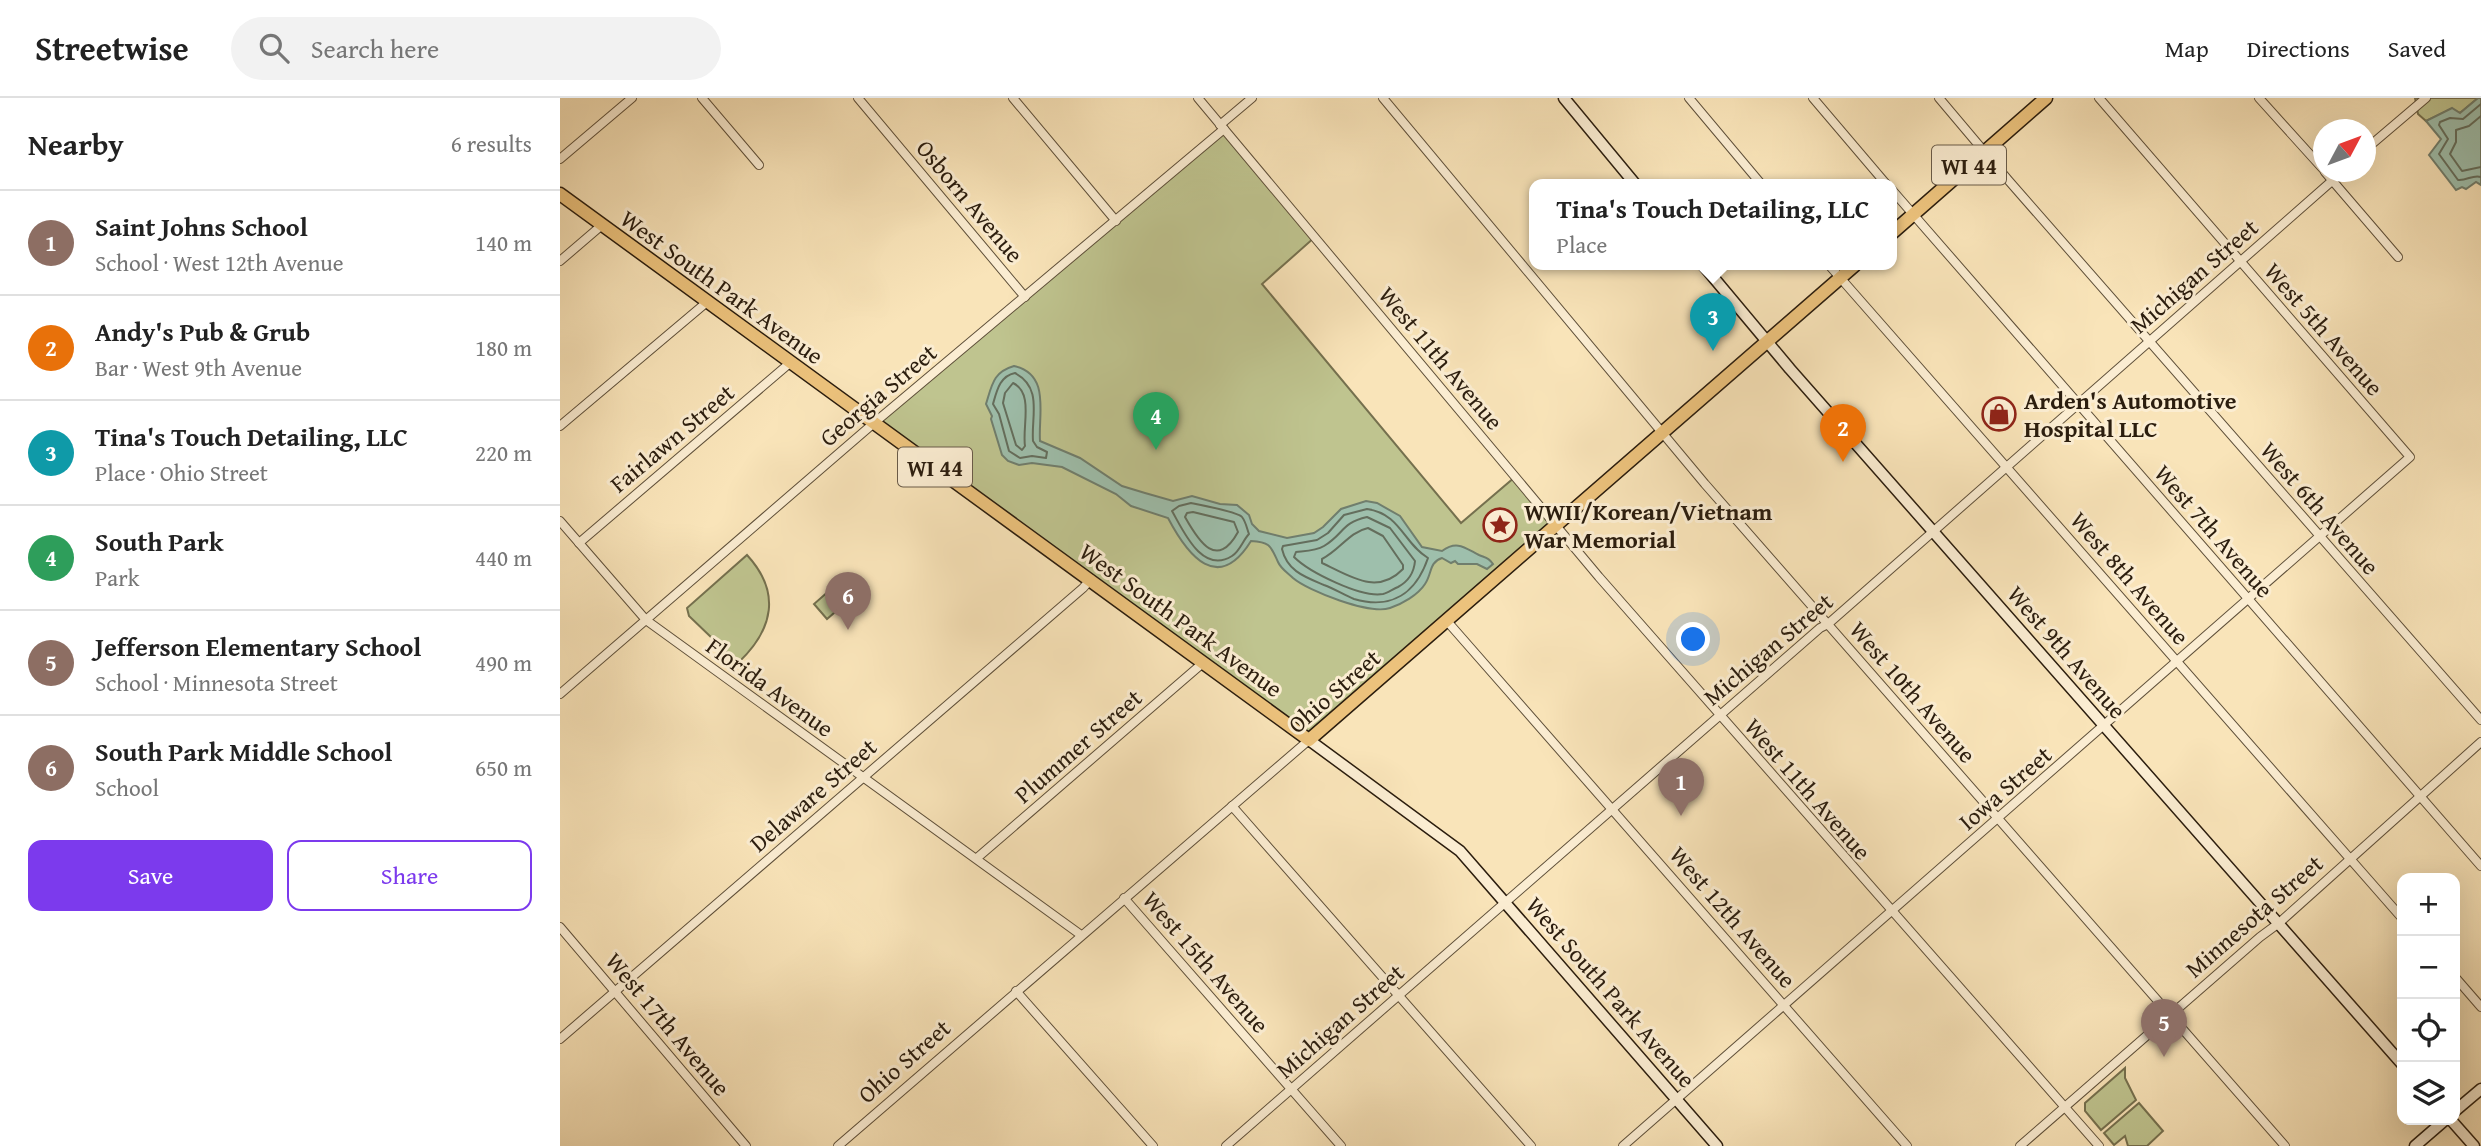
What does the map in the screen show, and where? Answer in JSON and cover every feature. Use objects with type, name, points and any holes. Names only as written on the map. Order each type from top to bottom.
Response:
[{"type":"main road","points":[[1564,98],[1631,179]]},
{"type":"main road","name":"WI 44","points":[[1897,228],[2046,98]]},
{"type":"main road","name":"West South Park Avenue","points":[[560,194],[1452,844],[1717,1146]]},
{"type":"main road","name":"West 9th Avenue","points":[[1707,270],[2400,1062]]},
{"type":"main road","name":"Ohio Street","points":[[1310,740],[1849,270]]},
{"type":"main road","points":[[2460,1107],[2481,1089]]},
{"type":"main road","points":[[2415,1146],[2439,1125]]},
{"type":"main road","points":[[2455,1125],[2474,1146]]},
{"type":"street","points":[[560,159],[632,98]]},
{"type":"street","points":[[702,98],[759,165]]},
{"type":"street","name":"Osborn Avenue","points":[[858,98],[1025,297]]},
{"type":"street","points":[[1013,98],[1116,220]]},
{"type":"street","name":"West 11th Avenue","points":[[1198,98],[1556,526],[1719,716],[2099,1146]]},
{"type":"street","name":"Georgia Street","points":[[560,694],[874,423],[1116,220],[1252,98]]},
{"type":"street","name":"West 10th Avenue","points":[[1383,98],[1662,433],[2285,1146]]},
{"type":"street","points":[[1689,98],[1757,179]]},
{"type":"street","points":[[1813,98],[1882,179]]},
{"type":"street","name":"West 6th Avenue","points":[[1939,98],[2481,720]]},
{"type":"street","name":"West 5th Avenue","points":[[2099,98],[2410,457]]},
{"type":"street","points":[[2259,98],[2313,158]]},
{"type":"street","points":[[2376,140],[2426,98]]},
{"type":"street","name":"Michigan Street","points":[[1226,1146],[1612,808],[1828,624],[2241,261],[2321,182]]},
{"type":"street","points":[[2334,182],[2398,257]]},
{"type":"street","name":"West 7th Avenue","points":[[1897,196],[2481,866]]},
{"type":"street","points":[[560,261],[602,225]]},
{"type":"street","name":"West 8th Avenue","points":[[1833,270],[2397,912]]},
{"type":"street","points":[[560,426],[707,302]]},
{"type":"street","name":"Fairlawn Street","points":[[579,543],[791,362]]},
{"type":"street","name":"Iowa Street","points":[[1623,1146],[2379,487],[2410,457]]},
{"type":"street","name":"Florida Avenue","points":[[560,521],[646,620],[1081,935]]},
{"type":"street","name":"Delaware Street","points":[[560,1039],[1091,579]]},
{"type":"street","name":"West 12th Avenue","points":[[1446,621],[1907,1146]]},
{"type":"street","name":"Plummer Street","points":[[977,858],[1204,662]]},
{"type":"street","name":"Ohio Street","points":[[838,1146],[1310,740]]},
{"type":"street","name":"Minnesota Street","points":[[2020,1146],[2278,923],[2481,742]]},
{"type":"street","points":[[1232,806],[1531,1146]]},
{"type":"street","name":"West 15th Avenue","points":[[1124,898],[1341,1146]]},
{"type":"street","name":"West 17th Avenue","points":[[560,927],[746,1146]]},
{"type":"street","points":[[2460,983],[2481,1007]]},
{"type":"street","points":[[1016,991],[1153,1146]]},
{"type":"green space","points":[[2415,98],[2478,98],[2460,113],[2451,109],[2426,121],[2418,114]]},
{"type":"green space","points":[[1224,129],[1315,237],[1262,284],[1461,523],[1515,477],[1556,526],[1309,739],[874,423]]},
{"type":"green space","points":[[747,555],[765,583],[769,610],[759,637],[738,663],[689,616],[687,608]]},
{"type":"green space","points":[[838,583],[850,599],[827,619],[814,604]]},
{"type":"green space","points":[[2125,1068],[2125,1078],[2136,1100],[2101,1130],[2085,1111],[2085,1103]]},
{"type":"green space","points":[[2139,1103],[2163,1131],[2147,1146],[2128,1146],[2125,1136],[2114,1145],[2104,1133]]},
{"type":"water","points":[[2481,98],[2481,185],[2476,182],[2466,189],[2462,187],[2456,190],[2429,155],[2441,139],[2426,121],[2452,108],[2460,113]]},
{"type":"water","points":[[1014,366],[1026,370],[1038,386],[1041,408],[1040,441],[1080,458],[1122,486],[1173,501],[1192,496],[1220,504],[1237,505],[1249,515],[1252,524],[1259,531],[1287,538],[1314,533],[1341,509],[1366,501],[1377,503],[1400,516],[1422,547],[1442,551],[1452,546],[1461,546],[1487,558],[1493,564],[1487,569],[1477,564],[1458,564],[1455,561],[1451,563],[1442,558],[1435,562],[1418,592],[1400,604],[1381,609],[1340,601],[1301,583],[1283,569],[1272,549],[1263,543],[1251,541],[1239,557],[1227,565],[1216,567],[1205,564],[1185,545],[1168,518],[1131,506],[1116,494],[1062,467],[1032,463],[1019,465],[1008,461],[1002,455],[992,416],[986,404],[997,376]]},
{"type":"place","name":"Tina's Touch Detailing, LLC","points":[[1713,351]]},
{"type":"place","name":"Arden's Automotive Hospital LLC","points":[[1999,414]]},
{"type":"place","name":"South Park","points":[[1156,450]]},
{"type":"place","name":"Andy's Pub & Grub","points":[[1843,462]]},
{"type":"place","name":"WWII/Korean/Vietnam War Memorial","points":[[1500,525]]},
{"type":"place","name":"South Park Middle School","points":[[848,630]]},
{"type":"place","name":"Saint Johns School","points":[[1681,816]]},
{"type":"place","name":"Jefferson Elementary School","points":[[2164,1057]]}]
